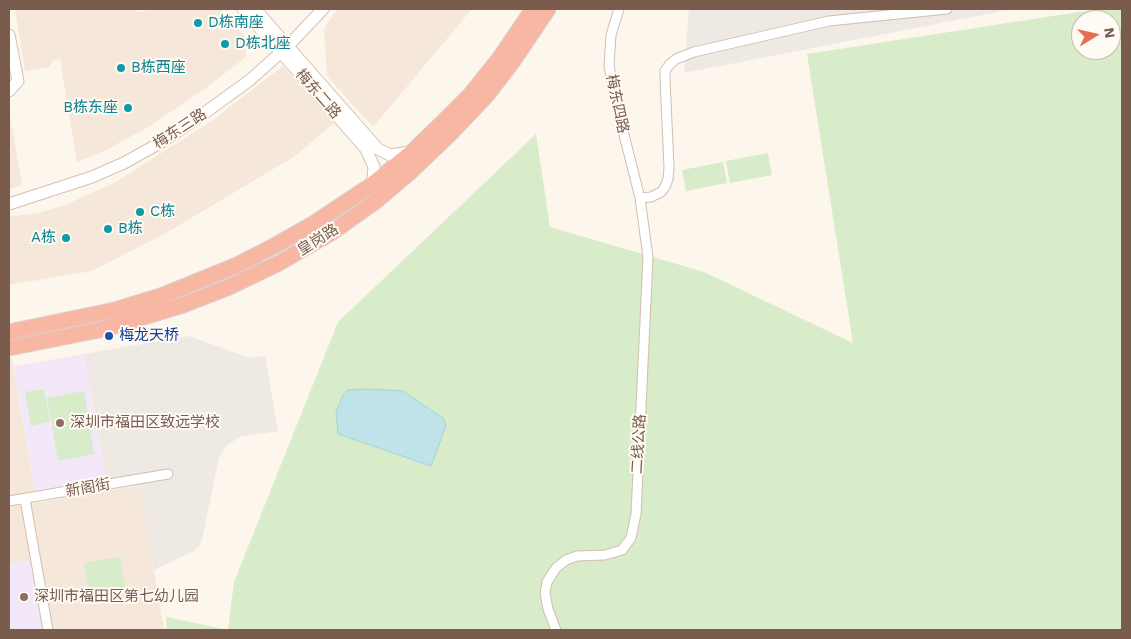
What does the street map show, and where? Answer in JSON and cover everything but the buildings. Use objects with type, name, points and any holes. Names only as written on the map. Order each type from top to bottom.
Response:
[{"type":"highway","name":"皇岗路","points":[[9,332],[115,310],[199,282],[274,246],[342,206],[412,152],[470,95],[499,59],[533,9]]},
{"type":"highway","name":"皇岗路","points":[[9,348],[104,329],[183,305],[280,263],[331,233],[376,201],[452,132],[492,88],[513,61],[548,9]]},
{"type":"street","name":"梅东二路","points":[[243,9],[284,49],[378,149],[390,155],[412,152]]},
{"type":"street","name":"梅东二路","points":[[255,9],[284,49],[366,149],[374,167],[370,186]]},
{"type":"street","name":"梅东三路","points":[[9,204],[62,188],[124,163],[160,143],[207,112],[250,80],[323,9]]},
{"type":"street","name":"梅东四路","points":[[619,9],[611,36],[609,66],[617,107],[640,198]]},
{"type":"street","points":[[640,198],[650,197],[661,192],[668,179],[664,80],[665,71],[676,59],[694,52],[829,21],[946,9]]},
{"type":"street","points":[[9,35],[18,81],[9,91]]},
{"type":"street","name":"二线公路","points":[[556,630],[544,592],[556,568],[566,560],[577,556],[604,555],[622,550],[627,546],[634,530],[648,257],[640,198]]},
{"type":"street","name":"新阁街","points":[[9,502],[168,474]]},
{"type":"street","points":[[25,499],[48,630]]},
{"type":"shaded area","points":[[15,9],[136,9],[136,12],[156,9],[221,9],[247,39],[245,58],[203,90],[150,126],[104,151],[77,162],[60,59],[54,60],[49,67],[25,71]]},
{"type":"shaded area","points":[[338,9],[472,9],[373,127],[327,76],[324,28]]},
{"type":"shaded area","points":[[689,9],[1013,9],[684,73]]},
{"type":"shaded area","points":[[283,66],[334,123],[295,156],[168,232],[92,271],[9,285],[9,217],[42,212],[67,204],[114,183],[210,122]]},
{"type":"shaded area","points":[[9,110],[22,185],[9,189]]},
{"type":"shaded area","points":[[189,336],[250,358],[265,356],[278,431],[240,437],[227,445],[219,457],[202,540],[199,546],[194,551],[154,570],[137,474],[106,479],[84,354]]},
{"type":"shaded area","name":"深圳市福田区致远学校","points":[[84,354],[106,479],[35,491],[14,366]]},
{"type":"shaded area","points":[[9,358],[12,358],[35,491],[9,496]]},
{"type":"shaded area","points":[[139,485],[164,630],[52,630],[30,504]]},
{"type":"shaded area","points":[[23,505],[32,560],[9,564],[9,507]]},
{"type":"shaded area","name":"深圳市福田区第七幼儿园","points":[[32,560],[44,630],[9,630],[9,564]]},
{"type":"green space","points":[[1122,9],[1122,630],[228,630],[234,582],[338,322],[536,134],[550,227],[704,272],[853,343],[807,54],[1071,13],[1071,60],[1121,60],[1121,10],[1092,10]]},
{"type":"green space","points":[[768,153],[772,175],[730,183],[726,161]]},
{"type":"green space","points":[[723,162],[727,183],[686,191],[682,170]]},
{"type":"green space","points":[[44,389],[50,422],[31,426],[25,392]]},
{"type":"green space","points":[[84,391],[94,454],[58,461],[47,398]]},
{"type":"green space","points":[[120,557],[126,592],[90,598],[84,563]]},
{"type":"green space","points":[[166,617],[228,630],[167,630]]},
{"type":"water","points":[[348,390],[403,391],[444,419],[446,426],[431,466],[338,434],[336,412],[343,395]]},
{"type":"place","name":"D栋南座","points":[[198,23]]},
{"type":"place","name":"D栋北座","points":[[225,44]]},
{"type":"place","name":"B栋西座","points":[[121,68]]},
{"type":"place","name":"B栋东座","points":[[128,108]]},
{"type":"place","name":"C栋","points":[[140,212]]},
{"type":"place","name":"B栋","points":[[108,229]]},
{"type":"place","name":"A栋","points":[[66,238]]},
{"type":"place","name":"梅龙天桥","points":[[109,336]]},
{"type":"place","name":"深圳市福田区致远学校","points":[[60,423]]},
{"type":"place","name":"深圳市福田区第七幼儿园","points":[[24,597]]}]
